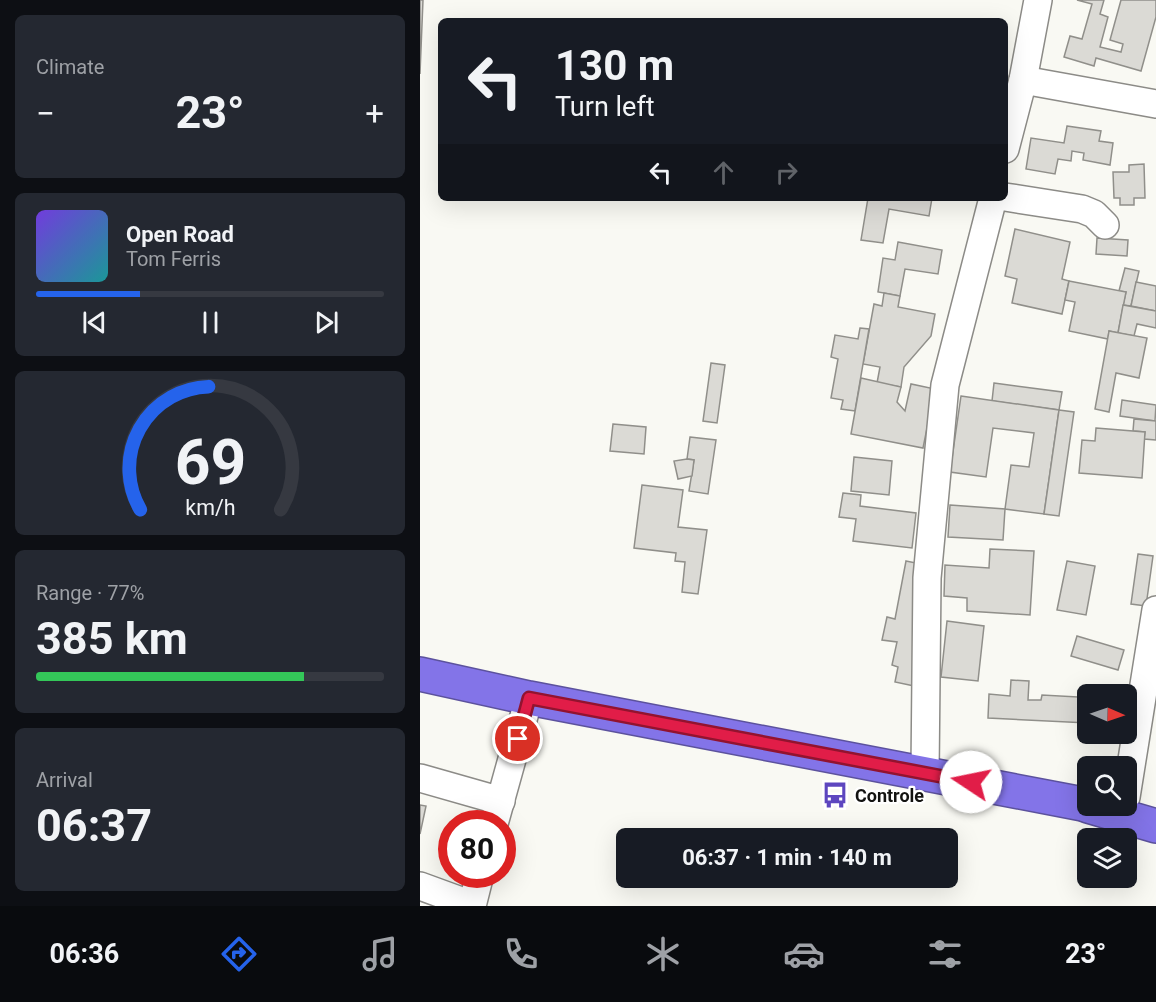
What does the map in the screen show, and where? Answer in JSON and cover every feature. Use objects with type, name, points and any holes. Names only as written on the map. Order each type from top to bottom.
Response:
[{"type":"highway","points":[[420,674],[529,698],[1077,802]]},
{"type":"highway","points":[[1137,801],[1156,805]]},
{"type":"highway","points":[[1125,816],[1156,826]]},
{"type":"street","points":[[1008,138],[1023,80],[1038,0]]},
{"type":"street","points":[[1023,80],[1156,104]]},
{"type":"street","points":[[1008,197],[1082,209],[1094,214],[1105,225]]},
{"type":"street","points":[[925,773],[927,578],[945,385],[992,201]]},
{"type":"street","points":[[1133,756],[1156,609]]},
{"type":"street","points":[[499,810],[529,698]]},
{"type":"street","points":[[420,778],[493,810]]},
{"type":"street","points":[[420,886],[472,905],[476,888]]},
{"type":"building","points":[[420,0],[423,0],[420,74]]},
{"type":"building","points":[[1077,0],[1104,0],[1100,14],[1108,17],[1100,47],[1121,52],[1123,44],[1110,40],[1121,0],[1156,0],[1156,17],[1141,71],[1096,58],[1094,66],[1064,57],[1070,36],[1082,39],[1092,4]]},
{"type":"building","points":[[1067,126],[1101,131],[1099,141],[1113,143],[1110,165],[1083,160],[1084,153],[1072,151],[1071,161],[1058,159],[1055,174],[1026,169],[1031,138],[1064,143]]},
{"type":"building","points":[[1144,164],[1145,198],[1134,198],[1134,205],[1120,205],[1120,198],[1114,198],[1113,172],[1129,172],[1129,165]]},
{"type":"building","points":[[868,201],[932,201],[929,216],[889,209],[883,243],[861,240]]},
{"type":"building","points":[[1015,229],[1070,242],[1062,279],[1069,281],[1062,314],[1012,303],[1017,279],[1005,276]]},
{"type":"building","points":[[1097,238],[1128,240],[1127,256],[1096,254]]},
{"type":"building","points":[[898,242],[942,250],[938,274],[905,269],[900,296],[878,292],[883,258],[895,260]]},
{"type":"building","points":[[1125,268],[1139,271],[1131,306],[1123,305],[1126,292],[1119,291]]},
{"type":"building","points":[[1069,281],[1126,292],[1118,333],[1109,331],[1108,339],[1069,331],[1075,302],[1065,300]]},
{"type":"building","points":[[1136,282],[1156,286],[1156,311],[1131,306]]},
{"type":"building","points":[[884,293],[900,296],[898,307],[935,314],[931,336],[904,367],[901,387],[877,383],[880,367],[863,364],[874,304],[882,306]]},
{"type":"building","points":[[1123,305],[1156,311],[1156,328],[1137,324],[1134,336],[1118,333]]},
{"type":"building","points":[[860,328],[869,329],[855,411],[841,409],[843,400],[831,398],[838,359],[831,357],[835,335],[858,339]]},
{"type":"building","points":[[1109,331],[1147,338],[1139,378],[1116,373],[1109,412],[1095,409]]},
{"type":"building","points":[[711,363],[725,365],[717,423],[703,421]]},
{"type":"building","points":[[861,378],[901,387],[897,402],[905,411],[911,384],[935,389],[923,448],[851,434]]},
{"type":"building","points":[[994,383],[1062,392],[1059,410],[992,401]]},
{"type":"building","points":[[961,396],[1059,410],[1044,514],[1005,509],[1011,465],[1029,467],[1034,433],[993,428],[986,477],[950,472]]},
{"type":"building","points":[[1122,400],[1156,405],[1155,421],[1120,416]]},
{"type":"building","points":[[1059,410],[1074,412],[1059,516],[1044,514]]},
{"type":"building","points":[[1134,419],[1156,421],[1156,440],[1144,439],[1145,432],[1133,431]]},
{"type":"building","points":[[613,424],[646,427],[644,454],[610,451]]},
{"type":"building","points":[[1096,428],[1145,432],[1142,478],[1079,473],[1082,440],[1095,441]]},
{"type":"building","points":[[690,437],[716,440],[708,494],[689,491],[694,460],[687,459]]},
{"type":"building","points":[[854,457],[892,461],[889,495],[851,491]]},
{"type":"building","points":[[694,460],[692,476],[678,479],[674,461]]},
{"type":"building","points":[[642,485],[683,490],[678,527],[707,530],[698,594],[682,592],[685,562],[675,561],[676,553],[634,548]]},
{"type":"building","points":[[843,493],[861,495],[860,506],[916,513],[912,548],[853,541],[856,519],[839,517]]},
{"type":"building","points":[[950,505],[1005,509],[1003,540],[948,537]]},
{"type":"building","points":[[990,549],[1034,551],[1030,615],[967,611],[967,598],[944,596],[945,565],[989,568]]},
{"type":"building","points":[[1138,554],[1153,556],[1146,606],[1131,604]]},
{"type":"building","points":[[906,561],[926,565],[919,687],[895,682],[898,667],[892,665],[897,642],[882,640],[887,617],[895,619]]},
{"type":"building","points":[[1067,561],[1095,566],[1086,615],[1057,610]]},
{"type":"building","points":[[947,621],[984,626],[978,681],[941,677]]},
{"type":"building","points":[[1077,636],[1124,650],[1118,670],[1071,656]]},
{"type":"building","points":[[1011,680],[1029,681],[1028,700],[1041,700],[1042,695],[1077,697],[1077,722],[988,718],[989,694],[1010,696]]},
{"type":"building","points":[[420,805],[426,806],[420,834]]},
{"type":"place","name":"Controle","points":[[835,795]]},
{"type":"route","points":[[518,739],[529,698],[971,782]]}]
